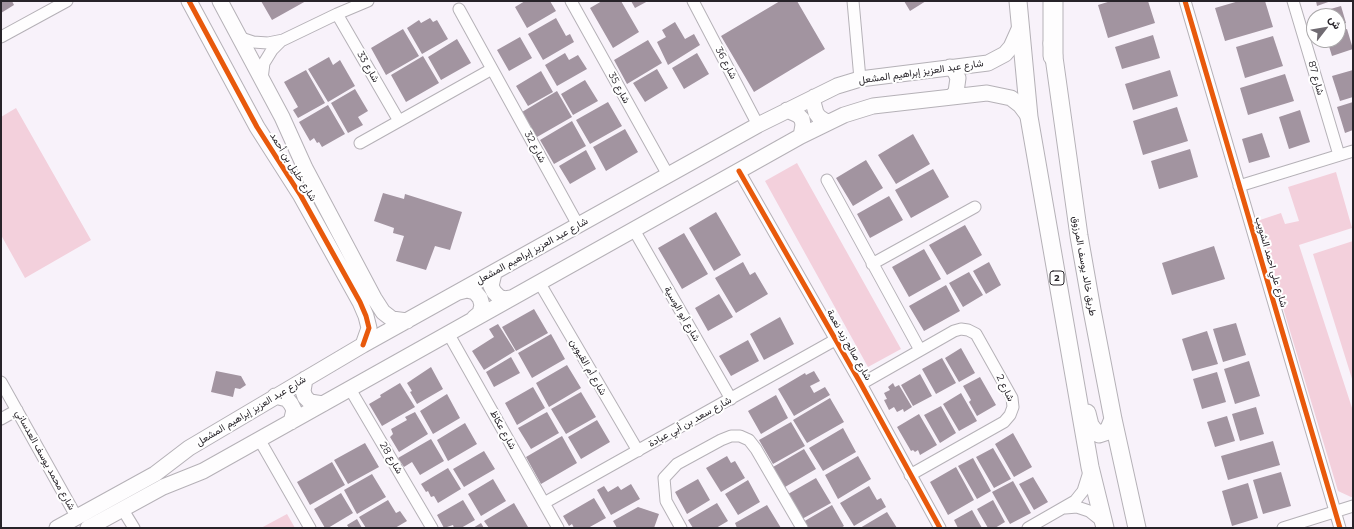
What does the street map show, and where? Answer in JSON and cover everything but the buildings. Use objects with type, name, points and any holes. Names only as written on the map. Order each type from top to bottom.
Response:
[{"type":"highway","points":[[1053,1],[1053,56]]},
{"type":"main road","name":"شارع خليل بن أحمد","points":[[220,1],[287,128],[305,168],[374,298],[383,312],[392,319],[407,321]]},
{"type":"main road","name":"2","points":[[1018,1],[1029,117],[1090,467],[1104,528]]},
{"type":"main road","name":"طريق خالد يوسف المرزوق","points":[[1047,1],[1053,56],[1079,236],[1113,419],[1137,528]]},
{"type":"main road","name":"شارع خليل بن أحمد","points":[[194,4],[266,141],[302,196],[366,316],[369,328],[363,345]]},
{"type":"main road","name":"شارع عبد العزيز إبراهيم المشعل","points":[[57,528],[76,516],[156,474],[189,448],[363,345],[758,125],[837,86],[860,79],[988,63],[999,59],[1011,47],[1020,27]]},
{"type":"main road","points":[[950,67],[958,78],[956,92],[951,97]]},
{"type":"main road","points":[[88,528],[163,487],[203,471],[474,318],[828,122],[856,110],[874,106],[987,93],[1000,94],[1011,98],[1020,105],[1029,117]]},
{"type":"main road","points":[[814,97],[813,102],[816,113],[819,117],[828,122]]},
{"type":"main road","points":[[787,110],[793,111],[802,119],[803,125],[801,136]]},
{"type":"main road","points":[[266,141],[277,141],[286,134],[287,128]]},
{"type":"main road","points":[[494,273],[491,286],[494,292],[499,297],[505,299],[512,298]]},
{"type":"main road","points":[[459,292],[467,290],[474,292],[480,298],[482,305],[480,313],[474,318]]},
{"type":"main road","points":[[1060,294],[1074,343],[1090,425],[1095,432],[1104,433],[1111,426],[1113,419]]},
{"type":"main road","points":[[305,379],[303,391],[305,397],[310,402],[323,404]]},
{"type":"main road","points":[[275,396],[287,400],[291,404],[294,417],[291,422]]},
{"type":"main road","points":[[189,448],[187,453],[189,464],[197,471],[203,471]]},
{"type":"street","points":[[1,37],[67,1]]},
{"type":"street","points":[[238,37],[253,42],[268,43],[283,40],[368,1]]},
{"type":"street","name":"شارع 35","points":[[571,1],[668,175]]},
{"type":"street","name":"شارع 36","points":[[693,1],[758,125]]},
{"type":"street","points":[[853,1],[860,79]]},
{"type":"street","name":"شارع علي احمد الشويب","points":[[1185,1],[1340,528]]},
{"type":"street","name":"شارع 87","points":[[1293,1],[1339,155]]},
{"type":"street","name":"شارع 32","points":[[459,9],[578,225]]},
{"type":"street","name":"شارع 33","points":[[337,14],[399,121]]},
{"type":"street","points":[[262,79],[264,63],[272,50],[283,40]]},
{"type":"street","points":[[360,142],[492,69]]},
{"type":"street","points":[[1239,186],[1353,151]]},
{"type":"street","name":"شارع صالح زيد نعمة","points":[[739,171],[861,384],[940,528]]},
{"type":"street","points":[[827,180],[920,350]]},
{"type":"street","points":[[872,264],[974,207]]},
{"type":"street","name":"شارع أبو الوسية","points":[[634,230],[731,399]]},
{"type":"street","name":"شارع أم القيوين","points":[[539,282],[638,451]]},
{"type":"street","name":"شارع 2","points":[[861,384],[954,331],[968,330],[976,334],[1012,398],[1013,407],[1010,415],[1004,422],[910,475]]},
{"type":"street","name":"شارع عكاظ","points":[[448,333],[558,528]]},
{"type":"street","name":"شارع سعد بن أبي عبادة","points":[[544,503],[835,340]]},
{"type":"street","name":"شارع محمد يوسف العدساني","points":[[1,382],[76,516]]},
{"type":"street","name":"شارع 28","points":[[350,389],[432,528]]},
{"type":"street","points":[[1,419],[17,410]]},
{"type":"street","points":[[681,528],[666,501],[664,478],[670,470],[721,440],[732,436],[740,436],[749,440],[802,528]]},
{"type":"street","points":[[259,439],[310,528]]},
{"type":"street","points":[[1028,528],[1075,501],[1083,491],[1088,479],[1090,467]]},
{"type":"street","points":[[1283,528],[1353,506]]},
{"type":"street","points":[[1065,508],[1077,507],[1089,511],[1099,519],[1104,528]]},
{"type":"street","points":[[123,510],[134,528]]},
{"type":"shaded area","points":[[16,108],[91,240],[25,278],[1,235],[1,117]]},
{"type":"shaded area","points":[[797,163],[901,349],[868,367],[765,181]]},
{"type":"shaded area","points":[[1336,172],[1352,228],[1299,245],[1353,411],[1353,497],[1338,491],[1257,221],[1281,213],[1285,224],[1299,221],[1288,187]]},
{"type":"shaded area","points":[[1353,241],[1353,382],[1313,254]]},
{"type":"shaded area","points":[[287,514],[295,528],[261,528]]},
{"type":"cycle path","points":[[189,1],[257,127],[301,196],[360,302],[369,328],[363,345]]},
{"type":"cycle path","points":[[1185,1],[1340,528]]},
{"type":"cycle path","points":[[739,171],[861,384],[940,528]]}]
